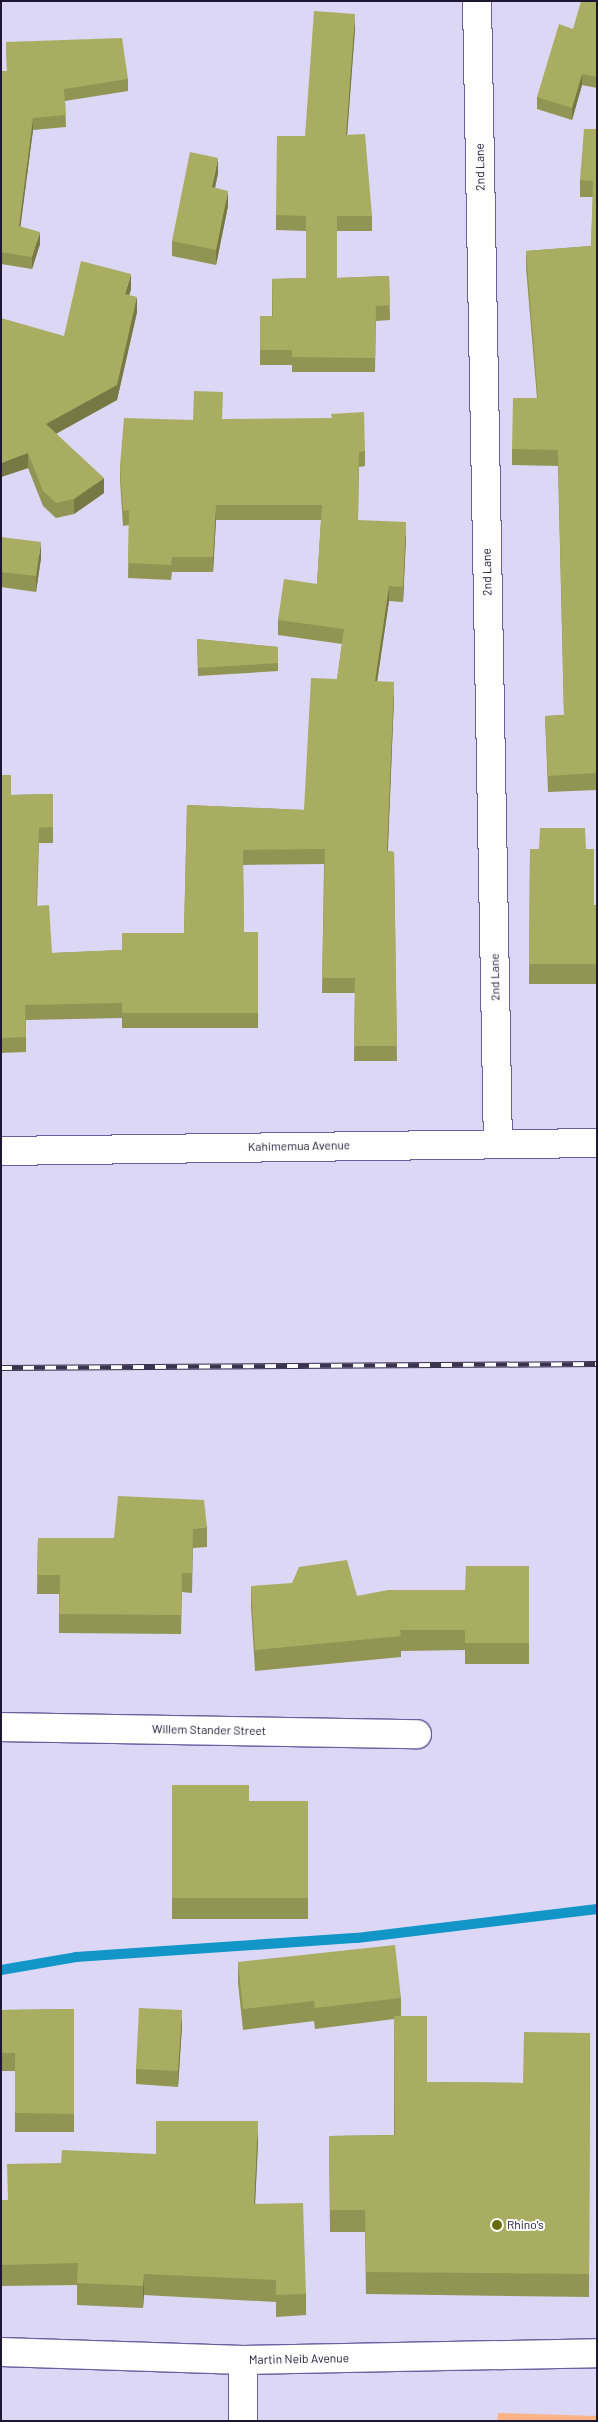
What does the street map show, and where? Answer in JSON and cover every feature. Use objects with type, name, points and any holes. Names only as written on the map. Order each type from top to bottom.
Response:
[{"type":"street","name":"2nd Lane","points":[[477,1],[498,1143]]},
{"type":"street","name":"Kahimemua Avenue","points":[[1,1151],[597,1143]]},
{"type":"street","name":"Willem Stander Street","points":[[1,1727],[417,1734]]},
{"type":"street","name":"Martin Neib Avenue","points":[[1,2352],[242,2360],[597,2353]]},
{"type":"street","points":[[242,2360],[243,2421]]},
{"type":"shaded area","points":[[498,2413],[597,2416],[597,2421],[497,2421]]},
{"type":"building","points":[[581,1],[597,1],[597,77],[582,74],[572,108],[537,97],[559,24],[573,29]]},
{"type":"building","points":[[314,11],[355,14],[346,135],[365,134],[372,216],[337,216],[337,278],[389,276],[390,305],[376,306],[375,358],[292,357],[292,350],[260,350],[260,316],[273,316],[272,279],[306,278],[306,216],[276,215],[277,136],[305,136]]},
{"type":"building","points":[[122,38],[128,79],[64,89],[66,115],[33,118],[19,226],[40,232],[32,257],[1,252],[1,71],[7,71],[6,42]]},
{"type":"building","points":[[584,129],[597,129],[597,773],[548,776],[545,716],[564,715],[558,450],[512,449],[513,398],[538,398],[526,251],[591,246],[593,181],[580,180]]},
{"type":"building","points":[[190,152],[218,158],[212,187],[228,191],[216,250],[172,241]]},
{"type":"building","points":[[81,261],[131,274],[125,294],[137,297],[117,385],[46,424],[104,478],[74,499],[56,503],[43,491],[28,453],[1,463],[1,318],[64,336]]},
{"type":"building","points":[[194,391],[223,392],[222,419],[332,418],[331,414],[364,412],[365,451],[359,452],[358,520],[406,522],[403,587],[389,586],[375,681],[394,682],[387,851],[394,852],[397,1046],[354,1046],[355,978],[322,978],[325,849],[243,850],[244,932],[258,932],[258,1013],[122,1013],[122,1003],[25,1005],[26,1037],[1,1038],[1,775],[11,775],[11,795],[53,794],[53,827],[39,828],[36,906],[49,905],[52,953],[122,950],[122,933],[184,933],[187,805],[304,810],[311,678],[337,679],[344,629],[278,620],[284,579],[317,584],[322,505],[216,505],[213,557],[172,557],[171,565],[128,563],[129,510],[123,511],[120,465],[124,418],[193,420]]},
{"type":"building","points":[[1,537],[41,542],[36,576],[1,572]]},
{"type":"building","points":[[197,639],[278,647],[278,663],[198,668]]},
{"type":"building","points":[[540,828],[585,828],[586,849],[594,849],[594,905],[597,905],[597,964],[529,964],[530,849],[539,849]]},
{"type":"building","points":[[118,1496],[204,1500],[207,1527],[193,1529],[192,1573],[182,1573],[181,1615],[59,1614],[60,1575],[37,1575],[38,1538],[114,1538]]},
{"type":"building","points":[[347,1560],[357,1596],[388,1590],[465,1590],[466,1566],[529,1566],[529,1643],[465,1643],[465,1630],[400,1630],[401,1636],[255,1650],[251,1586],[292,1583],[299,1567]]},
{"type":"building","points":[[172,1785],[249,1785],[249,1801],[308,1801],[308,1898],[172,1898]]},
{"type":"building","points":[[395,1945],[401,1998],[315,2008],[314,2001],[243,2009],[238,1962]]},
{"type":"building","points":[[139,2008],[182,2010],[178,2071],[136,2069]]},
{"type":"building","points":[[74,2009],[74,2114],[15,2113],[15,2053],[1,2053],[1,2010]]},
{"type":"building","points":[[394,2016],[427,2016],[427,2082],[523,2083],[524,2032],[590,2033],[589,2274],[366,2272],[365,2210],[330,2210],[329,2136],[395,2135]]},
{"type":"building","points":[[156,2121],[258,2121],[254,2204],[303,2203],[306,2294],[276,2295],[276,2280],[144,2274],[143,2286],[77,2283],[78,2263],[1,2265],[1,2200],[8,2200],[7,2164],[61,2163],[62,2150],[156,2154]]},
{"type":"waterway","points":[[1,1970],[76,1957],[357,1938],[597,1909]]},
{"type":"railway","points":[[1,1368],[597,1364]]},
{"type":"place","name":"Rhino's","points":[[497,2225]]}]
